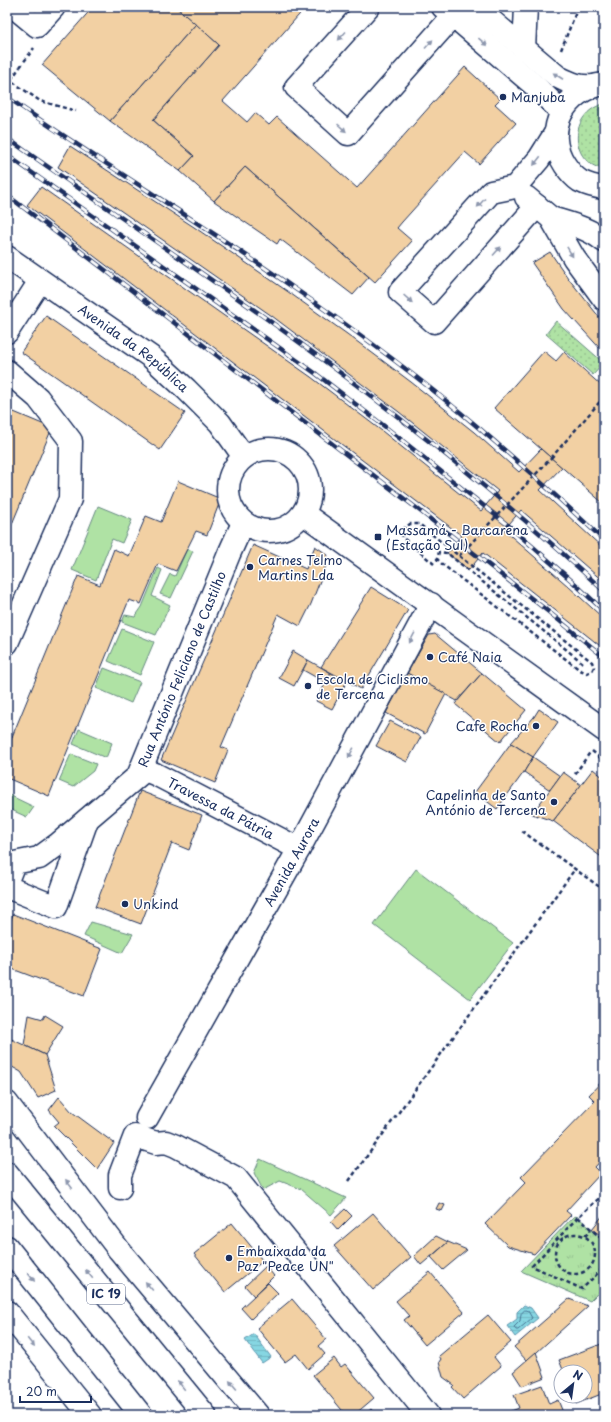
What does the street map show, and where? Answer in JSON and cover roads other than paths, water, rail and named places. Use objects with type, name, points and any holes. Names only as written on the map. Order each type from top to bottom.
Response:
[{"type":"main road","points":[[14,7],[37,26],[54,7]]},
{"type":"main road","points":[[368,7],[296,87],[348,134],[448,12],[534,85],[559,122],[557,146],[561,159],[569,171],[580,180],[593,186],[604,188]]},
{"type":"main road","points":[[475,7],[558,77],[573,84],[582,86],[599,85]]},
{"type":"main road","points":[[524,49],[526,7]]},
{"type":"main road","points":[[544,212],[434,322],[400,292],[491,192],[515,187],[539,159],[570,100],[581,91],[599,85]]},
{"type":"main road","points":[[515,187],[544,212],[574,258],[604,299]]},
{"type":"main road","points":[[544,212],[596,234],[604,241]]},
{"type":"main road","name":"Avenida da República","points":[[7,258],[151,357],[220,423],[244,457]]},
{"type":"main road","points":[[7,332],[40,281]]},
{"type":"main road","points":[[7,371],[38,398],[71,441],[70,499],[7,643]]},
{"type":"main road","points":[[268,449],[281,450],[293,456],[302,465],[308,476],[311,489],[309,502],[304,514],[295,524],[282,530],[269,532],[255,530],[243,523],[234,514],[229,502],[227,490],[229,477],[235,466],[244,457],[255,451],[268,449]]},
{"type":"main road","points":[[304,514],[604,730]]},
{"type":"main road","name":"Rua António Feliciano de Castilho","points":[[9,868],[39,858],[58,845],[138,776],[243,523]]},
{"type":"main road","name":"Avenida Aurora","points":[[147,1118],[299,849],[431,604]]},
{"type":"main road","name":"Travessa da Pátria","points":[[142,769],[155,774],[299,849]]},
{"type":"main road","points":[[7,887],[56,907],[88,819]]},
{"type":"main road","points":[[7,1103],[119,1250],[258,1415]]},
{"type":"main road","points":[[120,1188],[120,1175],[134,1136],[156,1143],[166,1142],[176,1146],[236,1178],[428,1415]]},
{"type":"main road","name":"IC 19","points":[[7,1173],[206,1415]]},
{"type":"main road","points":[[7,1247],[141,1415]]},
{"type":"main road","points":[[7,1312],[90,1415]]},
{"type":"water","points":[[524,1305],[531,1308],[538,1318],[515,1337],[507,1326],[517,1319],[517,1312]]},
{"type":"water","points":[[254,1334],[271,1357],[262,1363],[245,1340]]},
{"type":"railway","points":[[7,97],[256,262],[386,354],[479,428],[604,540]]},
{"type":"railway","points":[[7,138],[267,319],[354,383],[482,484],[604,591]]},
{"type":"railway","points":[[7,155],[315,373],[388,429],[509,526],[604,611]]},
{"type":"railway","points":[[7,195],[415,507],[604,657]]},
{"type":"place","name":"Manjuba","points":[[503,97]]},
{"type":"place","name":"Massamá - Barcarena (Estação Sul)","points":[[378,537]]},
{"type":"place","name":"Carnes Telmo Martins Lda","points":[[250,567]]},
{"type":"place","name":"Café Naia","points":[[430,657]]},
{"type":"place","name":"Escola de Ciclismo de Tercena","points":[[308,686]]},
{"type":"place","name":"Cafe Rocha","points":[[536,726]]},
{"type":"place","name":"Capelinha de Santo António de Tercena","points":[[554,802]]},
{"type":"place","name":"Unkind","points":[[125,904]]},
{"type":"place","name":"Embaixada da Paz \"Peace UN\"","points":[[229,1258]]}]
